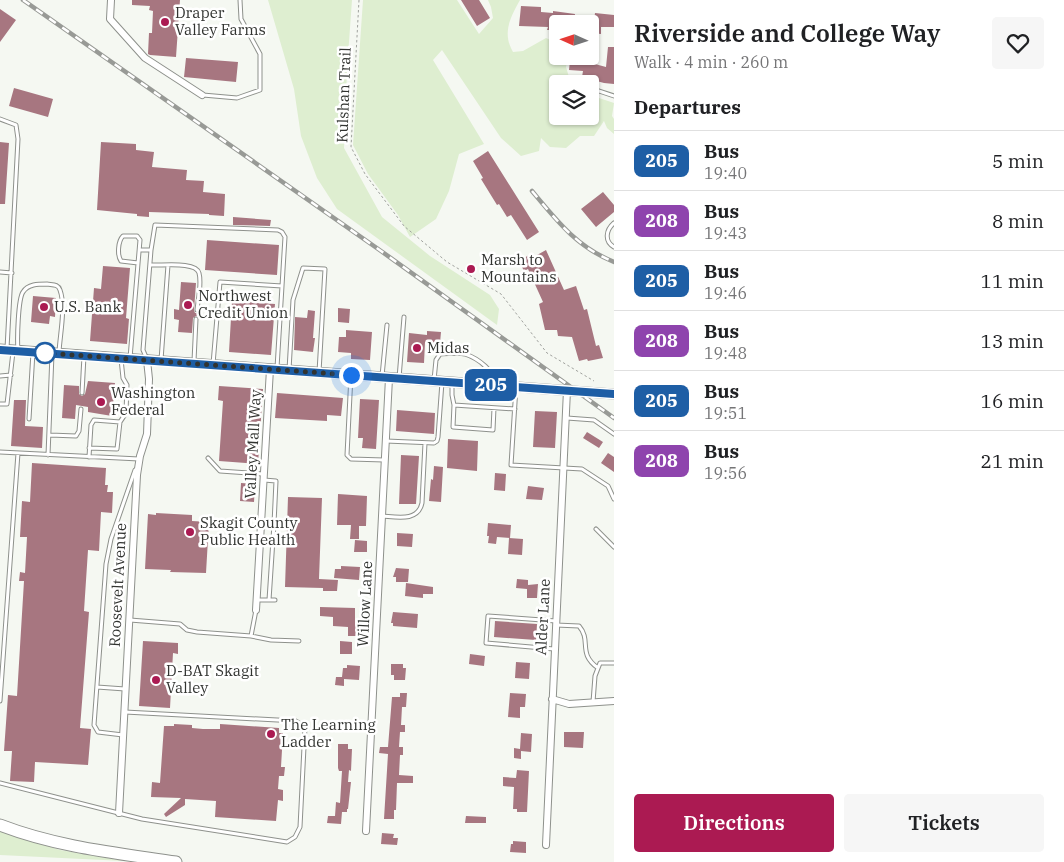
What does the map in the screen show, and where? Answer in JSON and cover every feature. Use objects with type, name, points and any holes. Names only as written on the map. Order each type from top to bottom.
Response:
[{"type":"highway","points":[[0,825],[32,836],[83,849],[176,862]]},
{"type":"main road","points":[[9,350],[614,394]]},
{"type":"street","points":[[111,0],[110,19],[145,58],[202,95]]},
{"type":"street","name":"Roosevelt Avenue","points":[[119,814],[139,459],[147,434],[149,379],[147,360]]},
{"type":"street","name":"Valley Mall Way","points":[[256,610],[263,477],[273,369]]},
{"type":"street","name":"Willow Lane","points":[[366,831],[382,516],[386,377]]},
{"type":"street","name":"Alder Lane","points":[[546,845],[567,390]]},
{"type":"street","points":[[552,699],[569,704],[614,702]]},
{"type":"lane","points":[[202,95],[237,98],[260,90],[260,54],[241,19],[240,0]]},
{"type":"lane","points":[[599,91],[614,96]]},
{"type":"lane","points":[[0,119],[16,125],[18,139],[9,350],[11,375],[8,404],[0,404]]},
{"type":"lane","points":[[614,223],[608,228],[607,240],[614,248]]},
{"type":"lane","points":[[147,360],[143,350],[151,250],[155,224],[278,230],[285,237],[273,369]]},
{"type":"lane","points":[[89,448],[117,449],[120,422],[126,413],[127,385],[123,378],[140,250],[140,240],[137,236],[126,235],[120,239],[119,258],[121,261],[138,263]]},
{"type":"lane","points":[[140,250],[151,250]]},
{"type":"lane","points":[[150,265],[176,265],[198,270],[200,276],[197,310]]},
{"type":"lane","points":[[161,361],[168,265]]},
{"type":"lane","points":[[289,370],[293,300],[303,268],[325,269],[319,372]]},
{"type":"lane","points":[[0,272],[12,273]]},
{"type":"lane","points":[[213,365],[220,282],[282,286]]},
{"type":"lane","points":[[9,350],[21,295],[28,287],[34,285],[58,286],[61,292],[62,303],[48,428],[50,435],[48,455]]},
{"type":"lane","points":[[399,378],[404,318]]},
{"type":"lane","points":[[193,363],[196,319]]},
{"type":"lane","points":[[386,377],[387,325]]},
{"type":"lane","points":[[29,419],[33,352]]},
{"type":"lane","points":[[385,441],[436,442],[438,440],[436,360],[440,354],[465,354],[481,363],[494,374],[498,385]]},
{"type":"lane","points":[[82,393],[84,356]]},
{"type":"lane","points":[[0,376],[11,375]]},
{"type":"lane","points":[[351,375],[347,454],[351,459],[384,460]]},
{"type":"lane","points":[[452,382],[453,427],[492,430],[494,408]]},
{"type":"lane","points":[[516,387],[511,465],[582,469],[608,486],[614,499]]},
{"type":"lane","points":[[454,405],[515,409]]},
{"type":"lane","points":[[50,435],[76,436],[78,434],[81,409]]},
{"type":"lane","points":[[126,413],[148,414]]},
{"type":"lane","points":[[566,418],[594,420],[614,434]]},
{"type":"lane","points":[[89,457],[91,426],[94,420],[120,422]]},
{"type":"lane","points":[[382,516],[405,517],[419,512],[422,503],[425,442]]},
{"type":"lane","points":[[0,452],[139,459],[111,539],[106,564],[94,725],[101,733],[123,735]]},
{"type":"lane","points":[[0,701],[18,454]]},
{"type":"lane","points":[[208,458],[220,471],[263,477],[276,481],[269,600]]},
{"type":"lane","points":[[261,523],[274,524]]},
{"type":"lane","points":[[596,529],[614,547]]},
{"type":"lane","points":[[256,600],[275,600]]},
{"type":"lane","points":[[251,636],[256,610]]},
{"type":"lane","points":[[554,649],[486,643],[488,616],[542,620],[579,626],[584,636],[587,658],[598,668]]},
{"type":"lane","points":[[129,620],[180,624],[187,630],[197,632],[251,636],[271,640],[300,641]]},
{"type":"lane","points":[[540,648],[542,620]]},
{"type":"lane","points":[[593,702],[595,676],[600,663],[614,663]]},
{"type":"lane","points":[[97,687],[125,689]]},
{"type":"lane","points":[[0,783],[119,814],[287,842],[295,838],[300,826],[305,737],[305,728],[296,721],[124,712]]},
{"type":"path","name":"Kulshan Trail","points":[[358,0],[350,147],[365,174],[404,226],[447,262],[501,294],[547,353],[594,381]]},
{"type":"green space","points":[[268,0],[352,0],[344,148],[382,217],[430,256],[490,295],[499,309],[497,325],[337,209],[317,178],[301,136],[294,89]]},
{"type":"green space","points":[[363,0],[457,0],[479,34],[493,18],[488,0],[520,0],[510,19],[508,32],[513,52],[523,51],[546,38],[549,39],[549,65],[566,65],[568,75],[549,75],[549,125],[599,125],[599,98],[614,103],[612,116],[614,119],[614,134],[607,128],[604,121],[594,136],[580,136],[566,148],[550,147],[541,138],[539,151],[521,156],[501,138],[442,50],[433,60],[484,144],[459,154],[449,191],[436,219],[410,237],[398,215],[368,174],[353,145]]},
{"type":"green space","points":[[0,831],[60,850],[124,861],[0,855]]},
{"type":"building","name":"Draper Valley Farms","points":[[132,0],[180,0],[176,57],[148,54],[149,33],[152,33],[153,11],[149,10],[150,6],[132,5]]},
{"type":"building","points":[[461,0],[479,0],[490,18],[477,26]]},
{"type":"building","points":[[521,6],[541,7],[541,12],[553,13],[553,11],[575,14],[549,15],[549,30],[547,30],[548,27],[519,26]]},
{"type":"building","points":[[0,9],[16,20],[0,42]]},
{"type":"building","points":[[595,13],[614,15],[614,27],[601,27],[601,34],[599,34],[599,15],[595,15]]},
{"type":"building","points":[[608,47],[614,47],[614,84],[599,82],[599,75],[582,75],[583,71],[569,70],[570,65],[599,65],[606,67]]},
{"type":"building","points":[[186,58],[238,62],[236,82],[184,77]]},
{"type":"building","points":[[14,88],[53,99],[48,117],[9,106]]},
{"type":"building","points":[[0,142],[9,143],[5,204],[0,204]]},
{"type":"building","points":[[101,142],[136,144],[136,150],[154,152],[152,167],[187,170],[186,180],[204,181],[203,192],[225,194],[224,216],[149,212],[149,217],[97,210]]},
{"type":"building","points":[[488,151],[539,232],[527,240],[511,215],[507,217],[499,204],[497,205],[481,179],[483,178],[473,161]]},
{"type":"building","points":[[603,192],[614,205],[614,212],[596,227],[581,209]]},
{"type":"building","points":[[233,217],[271,220],[270,226],[233,225]]},
{"type":"building","points":[[207,240],[279,245],[277,275],[205,270]]},
{"type":"building","points":[[546,250],[564,290],[576,286],[584,310],[587,309],[596,346],[599,345],[603,358],[579,361],[572,337],[558,336],[557,330],[545,330],[539,304],[543,302],[528,269],[524,271],[519,261],[529,255],[530,259]]},
{"type":"building","points":[[103,266],[130,268],[126,318],[129,319],[127,344],[90,341],[94,288],[101,289]]},
{"type":"building","points":[[181,282],[196,283],[194,310],[195,313],[199,313],[199,317],[193,318],[192,333],[178,332],[179,320],[174,319],[174,309],[179,310]]},
{"type":"building","name":"U.S. Bank","points":[[33,296],[56,298],[55,317],[50,316],[49,324],[31,322]]},
{"type":"building","points":[[232,301],[275,304],[271,355],[229,352]]},
{"type":"building","points":[[338,308],[350,309],[349,323],[338,322]]},
{"type":"building","points":[[308,310],[315,311],[313,352],[294,350],[295,317],[307,318]]},
{"type":"building","points":[[346,330],[372,332],[370,360],[351,359],[351,353],[338,352],[339,337],[346,337]]},
{"type":"building","name":"Midas","points":[[427,331],[441,332],[440,343],[425,342],[424,363],[407,362],[409,333],[427,335]]},
{"type":"building","points":[[88,381],[115,383],[112,416],[88,412],[88,407],[76,405],[75,419],[62,418],[64,385],[79,386],[79,394],[82,396],[85,394]]},
{"type":"building","points":[[219,386],[263,389],[258,464],[219,461],[223,401],[218,400]]},
{"type":"building","points":[[277,393],[343,398],[341,416],[327,415],[327,421],[275,418]]},
{"type":"building","points":[[360,399],[379,400],[376,449],[362,448],[363,438],[358,438]]},
{"type":"building","points":[[14,400],[26,400],[25,426],[43,427],[42,448],[11,446]]},
{"type":"building","points":[[397,410],[435,413],[434,434],[396,431]]},
{"type":"building","points":[[535,411],[557,412],[555,448],[533,447]]},
{"type":"building","points":[[587,432],[603,442],[599,448],[583,438]]},
{"type":"building","points":[[448,439],[478,441],[477,471],[447,468]]},
{"type":"building","points":[[608,453],[614,457],[614,472],[601,463]]},
{"type":"building","points":[[401,455],[419,456],[416,504],[399,504]]},
{"type":"building","points":[[32,463],[106,468],[105,485],[108,485],[107,492],[113,492],[112,513],[101,512],[99,551],[88,550],[84,611],[89,612],[80,728],[91,729],[88,765],[35,762],[34,782],[10,781],[12,751],[4,751],[8,695],[17,696],[24,581],[19,581],[20,572],[25,573],[27,537],[20,537],[22,501],[30,502]]},
{"type":"building","points":[[434,466],[443,467],[441,502],[429,501]]},
{"type":"building","points":[[495,473],[506,474],[505,491],[494,490]]},
{"type":"building","points":[[241,483],[255,484],[254,502],[240,501]]},
{"type":"building","points":[[528,486],[544,488],[542,500],[526,499]]},
{"type":"building","points":[[338,494],[367,496],[366,526],[359,526],[359,539],[350,539],[351,525],[337,525]]},
{"type":"building","points":[[288,497],[322,498],[319,579],[338,580],[337,591],[323,591],[323,588],[285,587]]},
{"type":"building","points":[[156,513],[192,515],[192,521],[209,522],[206,573],[145,569],[148,514],[156,515]]},
{"type":"building","points":[[488,523],[511,525],[510,538],[497,537],[496,544],[488,543]]},
{"type":"building","points":[[397,533],[413,534],[412,547],[397,546]]},
{"type":"building","points":[[509,538],[523,539],[522,555],[508,554]]},
{"type":"building","points":[[355,540],[367,541],[367,552],[354,552]]},
{"type":"building","points":[[341,566],[360,567],[359,580],[334,578],[335,569],[341,569]]},
{"type":"building","points":[[396,568],[409,569],[408,582],[396,582],[396,577],[393,577]]},
{"type":"building","points":[[517,579],[528,580],[528,585],[538,584],[537,598],[527,598],[527,589],[516,588]]},
{"type":"building","points":[[406,583],[433,587],[433,594],[423,594],[423,598],[405,596]]},
{"type":"building","points":[[320,607],[355,608],[356,636],[348,636],[348,627],[333,626],[333,617],[320,616]]},
{"type":"building","points":[[393,612],[418,614],[417,628],[393,626],[393,623],[391,623]]},
{"type":"building","points":[[495,621],[537,624],[536,640],[494,637]]},
{"type":"building","name":"D-BAT Skagit Valley","points":[[143,641],[178,643],[178,654],[173,653],[170,708],[139,706]]},
{"type":"building","points":[[340,641],[352,642],[352,654],[340,654]]},
{"type":"building","points":[[470,654],[485,656],[484,666],[469,664]]},
{"type":"building","points":[[516,662],[530,663],[529,679],[515,678]]},
{"type":"building","points":[[391,664],[403,664],[403,668],[406,668],[405,680],[394,680],[394,675],[391,675]]},
{"type":"building","points":[[347,665],[360,666],[359,680],[344,679],[344,686],[335,685],[336,677],[342,677],[343,668],[347,668]]},
{"type":"building","points":[[400,693],[407,693],[406,707],[402,707],[401,725],[405,725],[405,732],[400,732],[399,747],[403,747],[403,755],[400,755],[399,775],[413,776],[413,783],[397,783],[394,819],[384,819],[388,754],[379,753],[380,747],[388,747],[392,697],[400,697]]},
{"type":"building","points":[[510,693],[526,694],[525,707],[520,707],[520,718],[508,717]]},
{"type":"building","points":[[174,724],[192,725],[192,728],[203,729],[220,729],[220,724],[279,728],[279,733],[283,733],[281,767],[285,767],[284,776],[279,776],[278,789],[283,790],[283,801],[278,800],[276,821],[215,817],[216,801],[185,799],[185,805],[166,817],[164,814],[181,798],[151,797],[152,782],[160,783],[164,726],[174,726]]},
{"type":"building","points":[[564,732],[584,732],[583,748],[564,747]]},
{"type":"building","points":[[521,733],[532,734],[531,752],[521,751],[521,759],[514,758],[514,748],[520,749]]},
{"type":"building","points":[[338,744],[348,744],[348,749],[352,749],[351,771],[349,770],[348,782],[351,782],[348,809],[347,812],[342,812],[341,824],[327,823],[328,816],[335,816],[336,802],[340,803],[342,771],[339,771],[338,768]]},
{"type":"building","points":[[517,770],[529,771],[527,812],[517,812],[517,809],[513,809],[514,787],[503,786],[503,777],[516,778]]},
{"type":"building","points":[[466,816],[486,817],[486,823],[465,823]]},
{"type":"building","points":[[382,833],[394,834],[393,838],[398,838],[397,845],[381,844]]},
{"type":"building","points":[[513,841],[526,842],[526,853],[510,852]]},
{"type":"railway","points":[[23,0],[381,251],[614,418]]},
{"type":"railway","points":[[532,191],[559,223],[578,241],[614,262]]},
{"type":"bus line","name":"205","points":[[0,350],[614,394]]},
{"type":"place","name":"Draper Valley Farms","points":[[165,22]]},
{"type":"place","name":"Marsh to Mountains","points":[[471,269]]},
{"type":"place","name":"Northwest Credit Union","points":[[188,305]]},
{"type":"place","name":"U.S. Bank","points":[[44,307]]},
{"type":"place","name":"Midas","points":[[417,348]]},
{"type":"place","name":"Washington Federal","points":[[101,402]]},
{"type":"place","name":"Skagit County Public Health","points":[[190,532]]},
{"type":"place","name":"D-BAT Skagit Valley","points":[[156,680]]},
{"type":"place","name":"The Learning Ladder","points":[[271,734]]},
{"type":"route","points":[[45,353],[351,375]]}]
